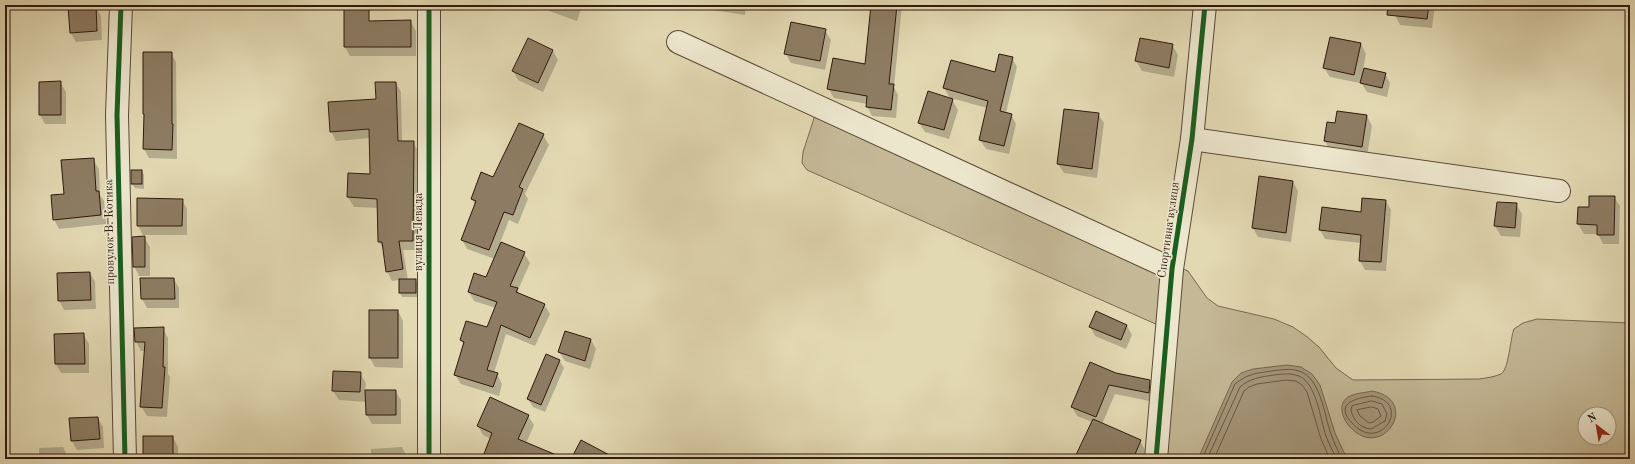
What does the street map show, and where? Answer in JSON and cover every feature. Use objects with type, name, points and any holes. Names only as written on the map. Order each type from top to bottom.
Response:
[{"type":"street","name":"провулок В. Котика","points":[[120,5],[117,115],[125,459]]},
{"type":"street","name":"вулиця Левада","points":[[429,5],[429,459]]},
{"type":"street","name":"Спортивна вулиця","points":[[1156,459],[1172,268],[1192,139],[1205,5]]},
{"type":"street","points":[[678,42],[1172,268]]},
{"type":"street","points":[[1192,139],[1559,191]]},
{"type":"shaded area","points":[[818,106],[1188,271],[1207,298],[1218,306],[1274,319],[1293,327],[1319,347],[1336,368],[1353,380],[1479,379],[1490,377],[1501,374],[1504,371],[1508,360],[1514,329],[1523,323],[1537,319],[1630,323],[1630,459],[1157,459],[1167,329],[807,170],[802,163],[803,152]]},
{"type":"water","points":[[1287,365],[1301,367],[1312,374],[1320,385],[1335,433],[1347,459],[1198,459],[1232,382],[1241,373],[1253,369]]},
{"type":"water","points":[[1372,391],[1387,396],[1394,405],[1396,415],[1392,425],[1385,433],[1376,437],[1364,437],[1352,429],[1346,422],[1342,413],[1342,404],[1348,397]]},
{"type":"building","points":[[96,5],[97,31],[70,33],[68,7]]},
{"type":"building","points":[[871,5],[897,5],[889,84],[894,84],[891,110],[866,107],[867,96],[827,89],[833,58],[865,64]]},
{"type":"building","points":[[1388,5],[1429,5],[1427,19],[1387,15]]},
{"type":"building","points":[[344,8],[369,9],[369,21],[411,20],[411,47],[344,47]]},
{"type":"building","points":[[791,22],[826,29],[820,61],[784,54]]},
{"type":"building","points":[[1330,37],[1361,43],[1354,75],[1323,68]]},
{"type":"building","points":[[528,38],[553,50],[538,83],[512,71]]},
{"type":"building","points":[[1140,38],[1173,44],[1169,68],[1135,61]]},
{"type":"building","points":[[143,52],[172,52],[172,150],[143,149]]},
{"type":"building","points":[[999,54],[1013,57],[1000,111],[1012,114],[1004,146],[979,140],[988,101],[943,88],[951,60],[995,72]]},
{"type":"building","points":[[1364,68],[1386,73],[1382,88],[1360,83]]},
{"type":"building","points":[[61,81],[61,115],[39,115],[39,82]]},
{"type":"building","points":[[375,82],[396,82],[398,141],[414,141],[413,241],[399,241],[403,269],[386,272],[382,242],[378,242],[377,199],[347,197],[348,173],[370,174],[369,129],[330,132],[328,102],[376,99]]},
{"type":"building","points":[[928,91],[953,99],[944,130],[918,123]]},
{"type":"building","points":[[1064,109],[1099,113],[1092,169],[1057,164]]},
{"type":"building","points":[[1337,111],[1367,115],[1362,147],[1324,141],[1327,122],[1335,123]]},
{"type":"building","points":[[519,123],[544,134],[519,187],[523,189],[513,215],[504,212],[489,250],[461,240],[476,201],[471,199],[481,172],[493,177]]},
{"type":"building","points":[[94,158],[96,191],[99,191],[101,215],[53,220],[51,195],[64,194],[61,160]]},
{"type":"building","points":[[131,170],[142,170],[142,184],[131,184]]},
{"type":"building","points":[[1259,176],[1293,181],[1286,233],[1252,228]]},
{"type":"building","points":[[1589,196],[1615,196],[1614,235],[1597,235],[1597,225],[1577,224],[1578,207],[1589,207]]},
{"type":"building","points":[[137,198],[183,199],[182,226],[137,226]]},
{"type":"building","points":[[1362,198],[1386,200],[1381,262],[1359,261],[1361,235],[1319,230],[1322,207],[1361,212]]},
{"type":"building","points":[[1497,202],[1517,203],[1515,228],[1494,226]]},
{"type":"building","points":[[145,236],[145,267],[133,267],[132,237]]},
{"type":"building","points":[[501,242],[525,252],[510,286],[518,288],[516,292],[545,304],[530,338],[501,325],[487,370],[498,373],[493,387],[454,375],[464,342],[460,340],[466,321],[487,327],[497,302],[468,292],[474,273],[486,277]]},
{"type":"building","points":[[90,272],[91,300],[58,301],[57,273]]},
{"type":"building","points":[[140,278],[174,278],[175,299],[141,299]]},
{"type":"building","points":[[399,279],[416,279],[416,293],[399,293]]},
{"type":"building","points":[[369,310],[398,310],[398,358],[369,358]]},
{"type":"building","points":[[1096,311],[1127,325],[1121,340],[1089,327]]},
{"type":"building","points":[[164,327],[163,367],[165,367],[162,408],[140,407],[145,342],[135,342],[134,328]]},
{"type":"building","points":[[565,331],[591,339],[585,361],[558,352]]},
{"type":"building","points":[[84,333],[85,364],[55,364],[54,334]]},
{"type":"building","points":[[546,354],[560,360],[541,405],[527,399]]},
{"type":"building","points":[[1090,362],[1116,373],[1150,380],[1149,393],[1109,385],[1096,417],[1071,407]]},
{"type":"building","points":[[333,371],[361,372],[360,392],[332,391]]},
{"type":"building","points":[[365,390],[396,390],[396,415],[366,415]]},
{"type":"building","points":[[490,397],[529,415],[518,439],[566,459],[482,459],[492,433],[477,426]]},
{"type":"building","points":[[98,417],[100,439],[71,441],[69,418]]},
{"type":"building","points":[[1093,419],[1141,440],[1133,459],[1074,459]]},
{"type":"building","points":[[143,436],[173,436],[173,459],[143,459]]},
{"type":"building","points":[[581,440],[617,459],[571,459]]},
{"type":"cycle path","points":[[121,5],[117,115],[125,459]]},
{"type":"cycle path","points":[[429,5],[429,459]]},
{"type":"cycle path","points":[[1156,459],[1172,269],[1192,139],[1205,5]]}]
